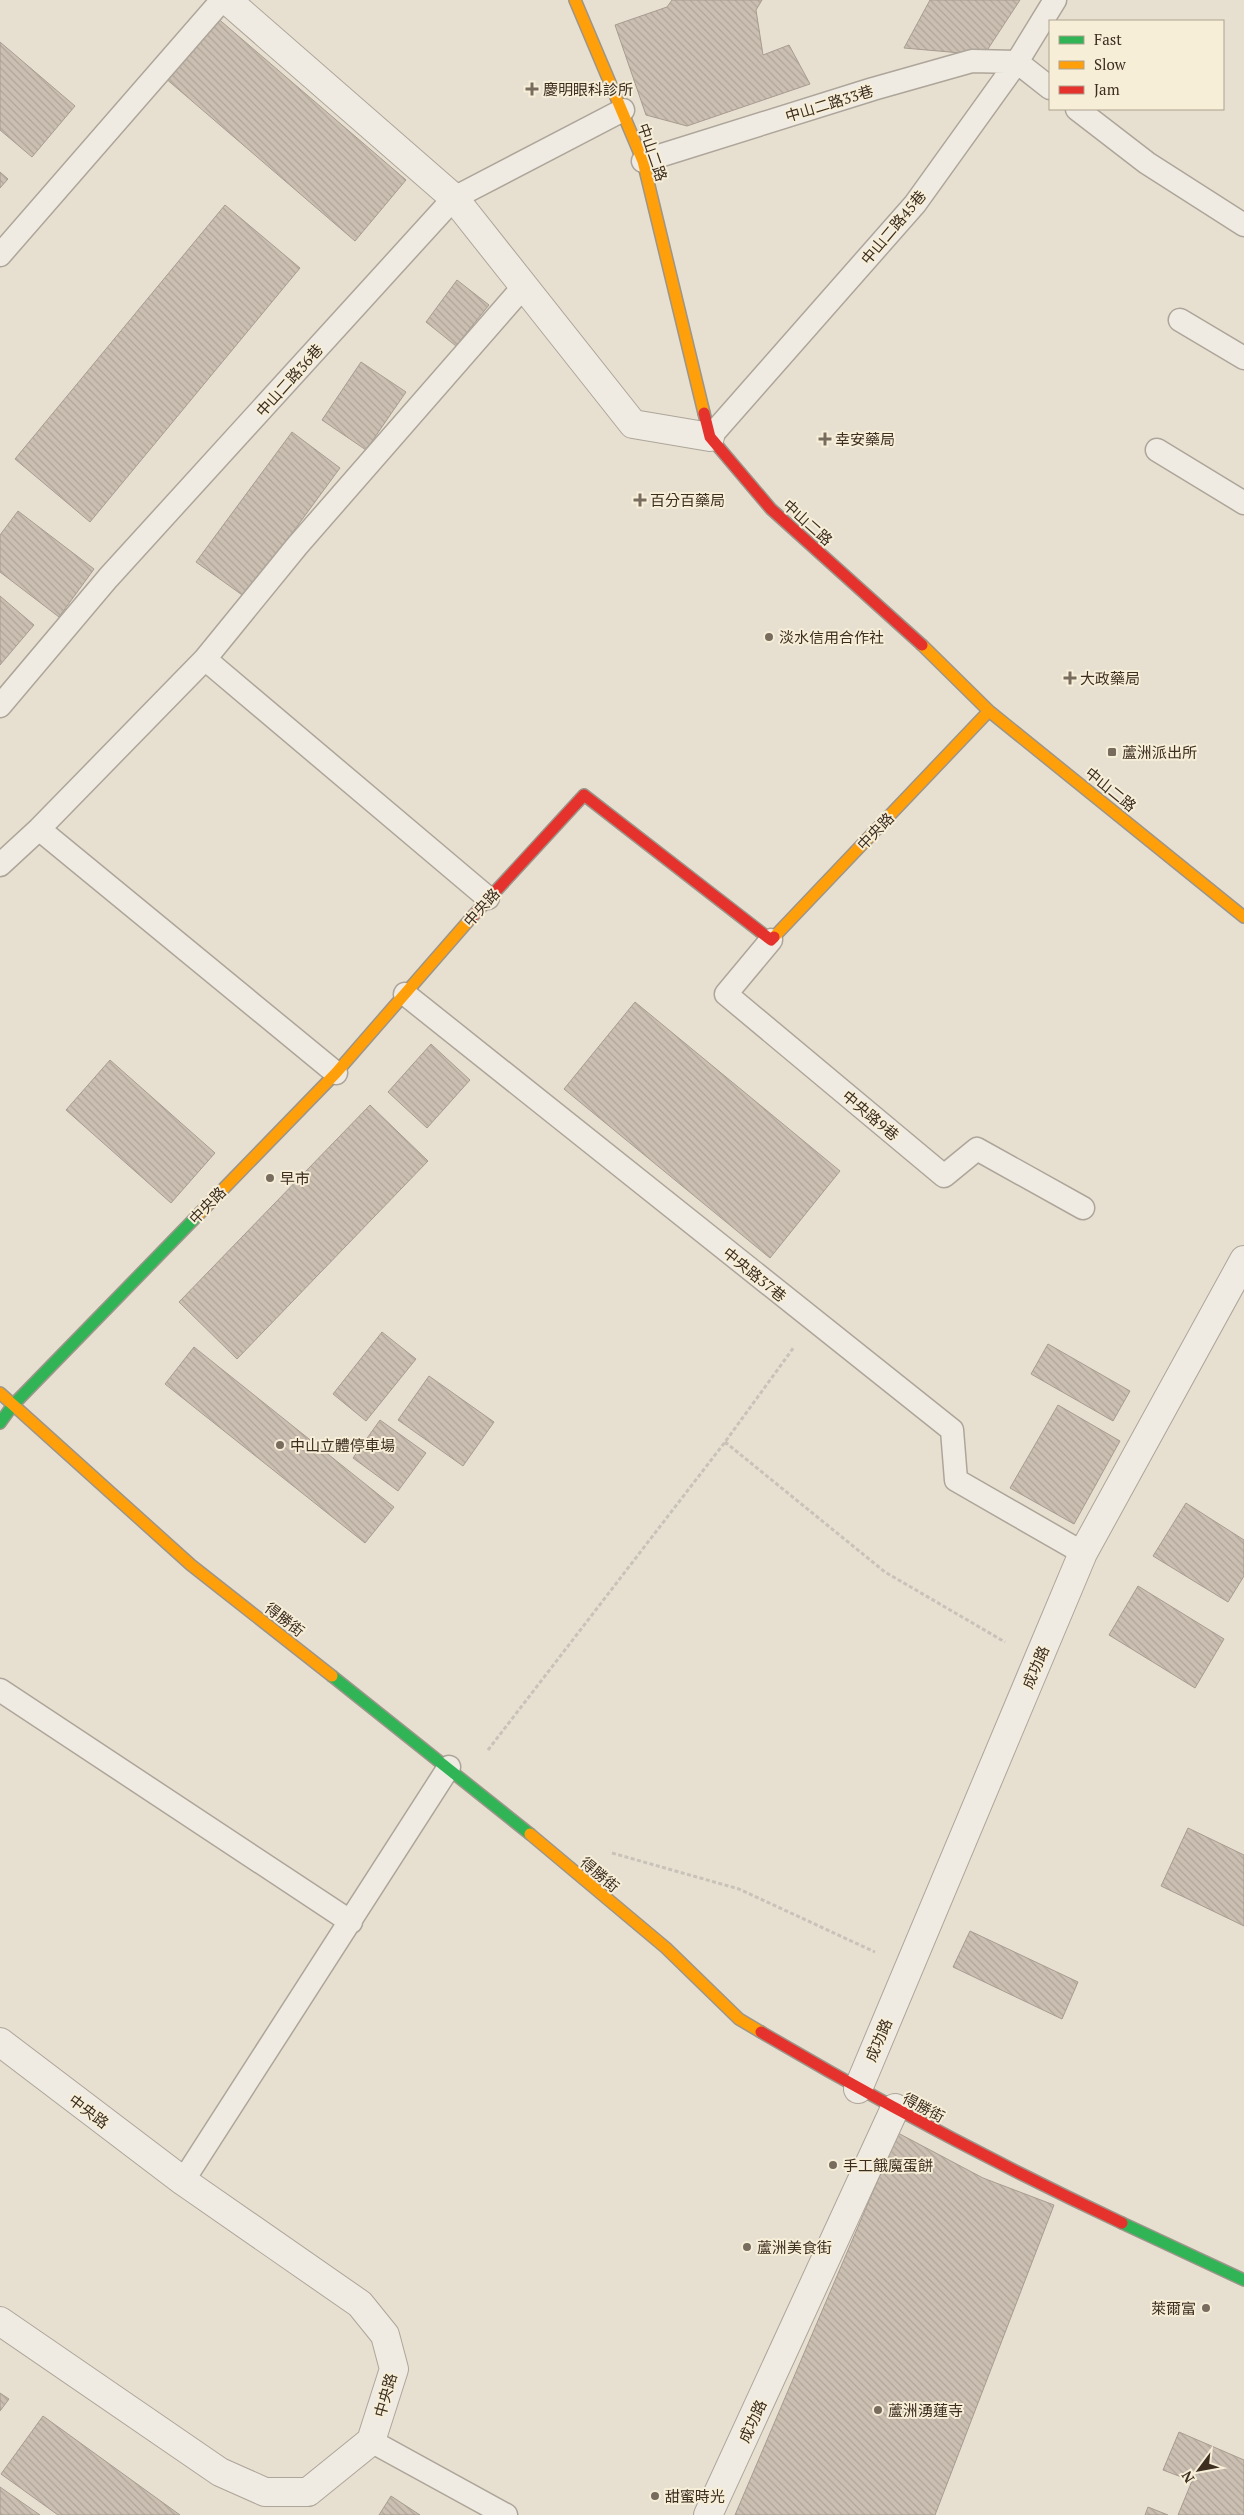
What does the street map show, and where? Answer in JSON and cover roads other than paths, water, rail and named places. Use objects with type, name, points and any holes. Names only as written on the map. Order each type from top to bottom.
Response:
[{"type":"street","points":[[227,0],[454,198],[633,424],[710,437]]},
{"type":"street","name":"中山二路","points":[[575,0],[643,161],[710,437],[771,509],[925,648],[989,710],[1244,918]]},
{"type":"street","name":"中央路","points":[[0,1423],[13,1405],[336,1073],[488,898],[584,795],[771,940],[989,710]]},
{"type":"street","name":"成功路","points":[[858,2089],[1084,1553],[1244,1260]]},
{"type":"street","name":"得勝街","points":[[0,1393],[191,1565],[457,1774],[666,1948],[738,2019],[858,2089],[1040,2184],[1244,2280]]},
{"type":"street","name":"中央路","points":[[0,2042],[184,2181],[360,2304],[385,2335],[394,2369],[371,2441]]},
{"type":"street","name":"成功路","points":[[708,2515],[895,2108]]},
{"type":"street","points":[[0,2321],[220,2472],[265,2492],[308,2492],[371,2441]]},
{"type":"lane","points":[[0,255],[222,0]]},
{"type":"lane","name":"中山二路45巷","points":[[710,437],[915,204],[1017,62],[1055,0]]},
{"type":"lane","name":"中山二路33巷","points":[[643,161],[972,61],[1017,62]]},
{"type":"lane","points":[[1017,62],[1049,87]]},
{"type":"lane","name":"中山二路36巷","points":[[0,706],[108,578],[454,198],[623,110]]},
{"type":"lane","points":[[1078,110],[1147,163],[1244,225]]},
{"type":"lane","points":[[0,865],[39,829],[205,659],[297,546],[524,286]]},
{"type":"lane","points":[[1180,320],[1244,358]]},
{"type":"lane","points":[[1157,450],[1244,503]]},
{"type":"lane","points":[[205,659],[488,898]]},
{"type":"lane","points":[[39,829],[336,1073]]},
{"type":"lane","name":"中央路9巷","points":[[771,940],[726,994],[944,1176],[977,1149],[1082,1208]]},
{"type":"lane","name":"中央路37巷","points":[[404,994],[952,1430],[956,1480],[1084,1553]]},
{"type":"lane","points":[[0,1690],[350,1922]]},
{"type":"lane","points":[[184,2181],[350,1922],[457,1774]]},
{"type":"lane","points":[[371,2441],[506,2515]]},
{"type":"place","name":"慶明眼科診所","points":[[532,89]]},
{"type":"place","name":"幸安藥局","points":[[825,439]]},
{"type":"place","name":"百分百藥局","points":[[640,500]]},
{"type":"place","name":"淡水信用合作社","points":[[769,637]]},
{"type":"place","name":"大政藥局","points":[[1070,678]]},
{"type":"place","name":"蘆洲派出所","points":[[1112,752]]},
{"type":"place","name":"早市","points":[[270,1178]]},
{"type":"place","name":"中山立體停車場","points":[[280,1445]]},
{"type":"place","name":"手工餓魔蛋餅","points":[[833,2165]]},
{"type":"place","name":"蘆洲美食街","points":[[747,2247]]},
{"type":"place","name":"萊爾富","points":[[1206,2308]]},
{"type":"place","name":"蘆洲湧蓮寺","points":[[878,2410]]},
{"type":"place","name":"甜蜜時光","points":[[655,2496]]}]
